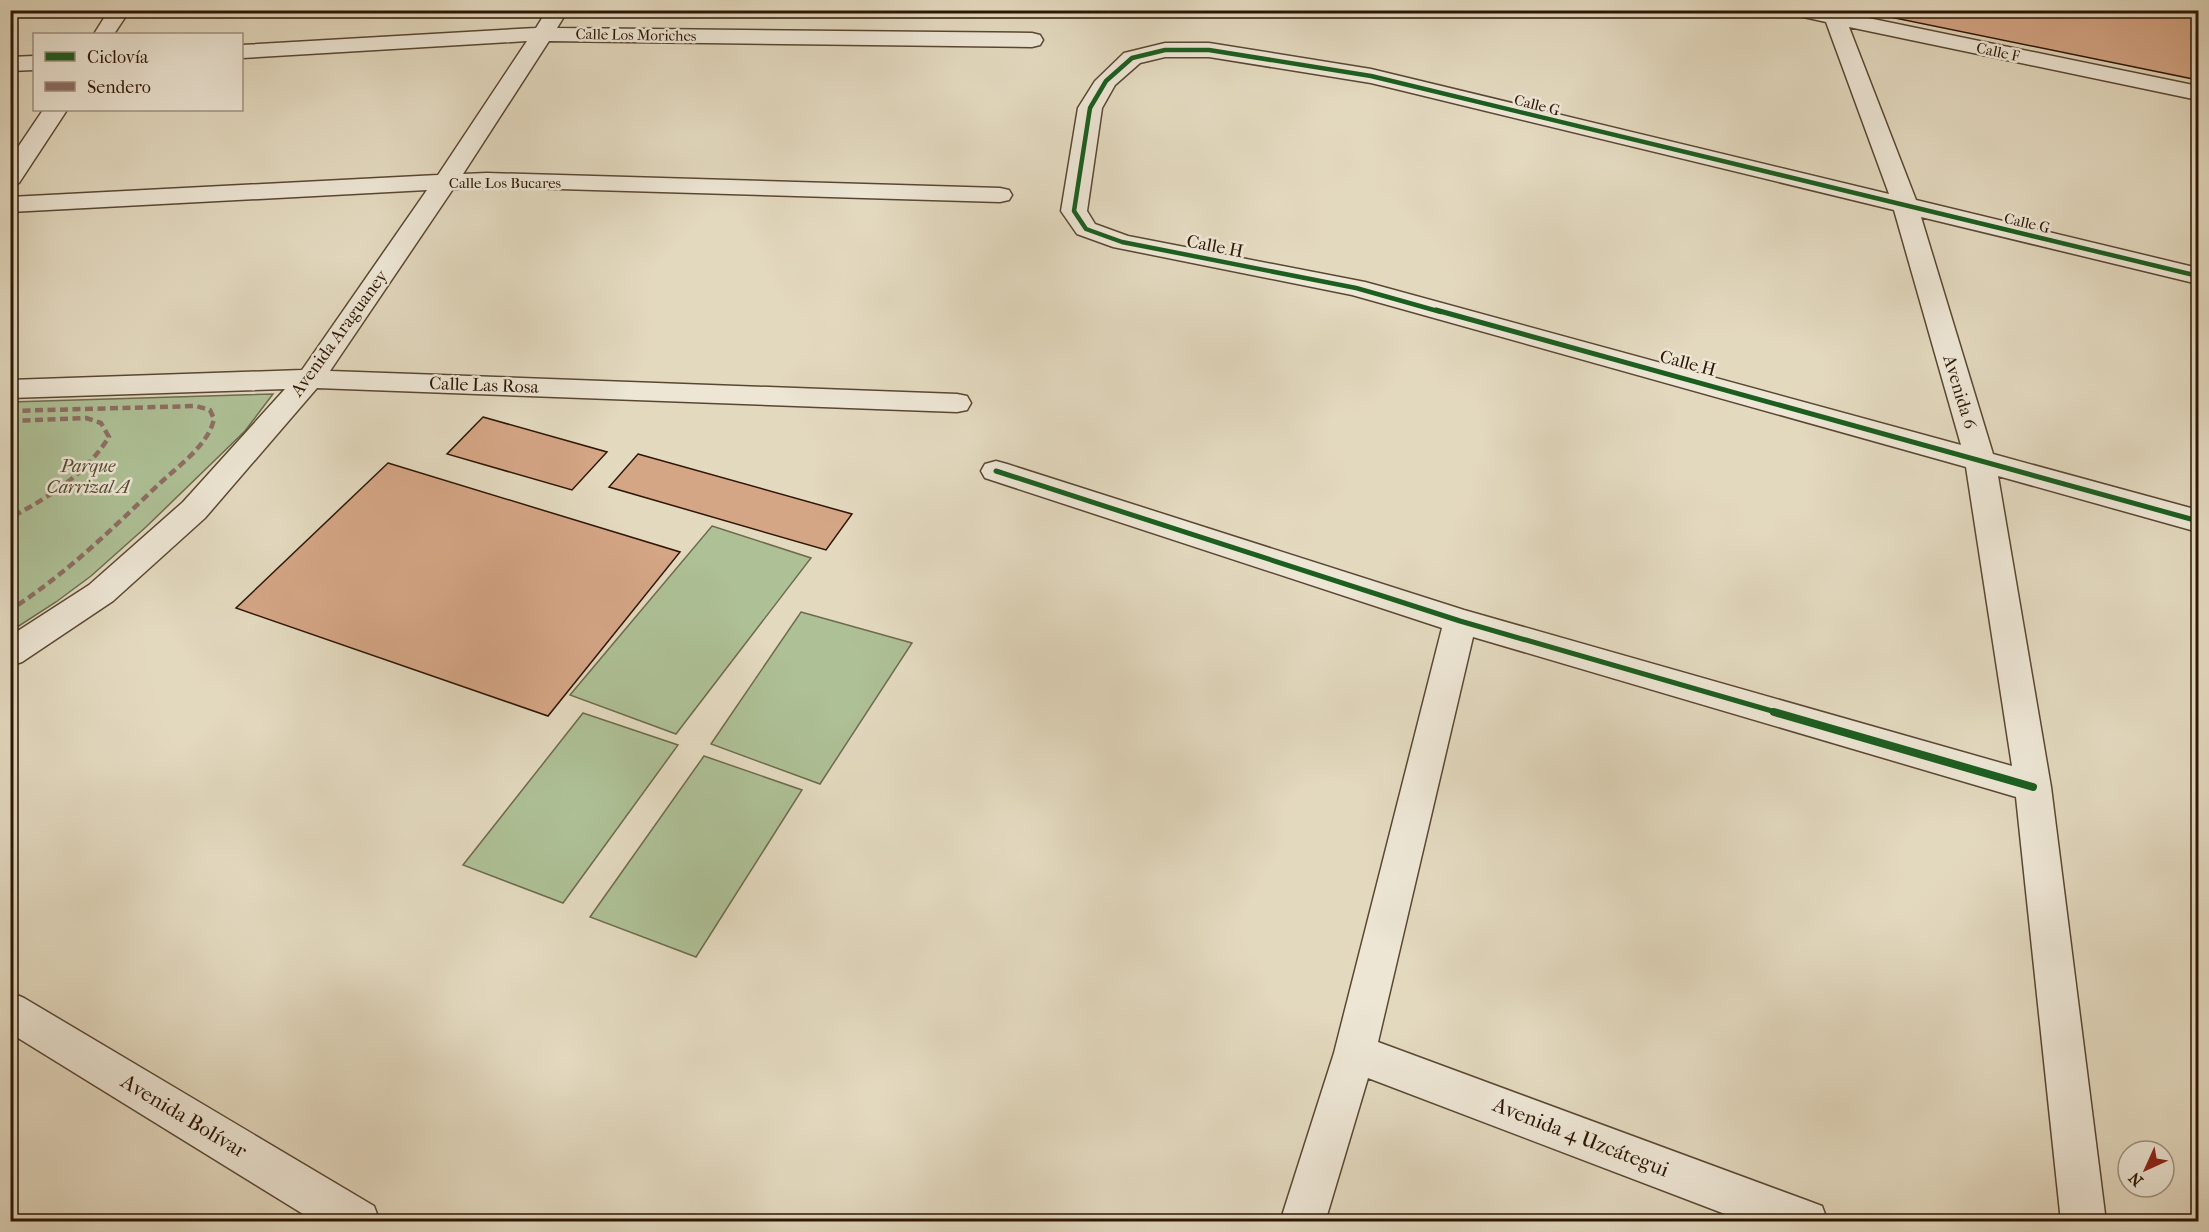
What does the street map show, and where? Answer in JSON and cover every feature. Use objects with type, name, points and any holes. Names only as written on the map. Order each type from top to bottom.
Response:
[{"type":"street","points":[[105,33],[120,10]]},
{"type":"street","name":"Avenida Araguaney","points":[[10,653],[100,593],[194,510],[310,379],[445,183],[558,10]]},
{"type":"street","name":"Calle F","points":[[1797,10],[1833,15],[2199,93]]},
{"type":"street","name":"Avenida 6","points":[[1833,15],[1905,207],[1980,459],[2033,787],[2084,1221]]},
{"type":"street","name":"Calle Los Moriches","points":[[243,51],[542,34],[1032,40]]},
{"type":"street","name":"Calle G","points":[[1165,251],[1122,242],[1086,229],[1074,210],[1090,108],[1106,81],[1132,58],[1166,50],[1209,50],[1371,76],[1905,207],[2199,276]]},
{"type":"street","points":[[10,64],[33,63]]},
{"type":"street","points":[[10,178],[54,111]]},
{"type":"street","name":"Calle Los Bucares","points":[[10,205],[487,180],[1000,195]]},
{"type":"street","name":"Calle H","points":[[1165,251],[1356,288],[2199,521]]},
{"type":"street","name":"Calle Las Rosa","points":[[10,389],[310,379],[957,403]]},
{"type":"street","points":[[996,471],[1460,621],[2033,787]]},
{"type":"street","points":[[1302,1221],[1356,1053],[1460,621]]},
{"type":"street","name":"Avenida Bolívar","points":[[10,1011],[358,1221]]},
{"type":"street","name":"Avenida 4 Uzcátegui","points":[[1356,1053],[1806,1221]]},
{"type":"green space","name":"Parque Carrizal A","points":[[273,394],[245,431],[146,527],[91,576],[11,631],[11,402]]},
{"type":"green space","points":[[712,526],[811,558],[676,734],[570,695]]},
{"type":"green space","points":[[801,612],[912,643],[820,784],[711,744]]},
{"type":"green space","points":[[583,713],[678,745],[563,903],[463,865]]},
{"type":"green space","points":[[704,756],[802,790],[696,957],[590,917]]},
{"type":"building","points":[[1881,10],[2198,10],[2198,80],[1880,15]]},
{"type":"building","points":[[483,417],[607,452],[572,490],[447,454]]},
{"type":"building","points":[[638,454],[852,514],[826,550],[609,487]]},
{"type":"building","points":[[388,463],[680,552],[548,716],[236,608]]},
{"type":"marked path","points":[[10,411],[196,406],[210,410],[214,419],[210,430],[196,448],[104,537],[50,583],[10,610]]},
{"type":"marked path","points":[[10,421],[86,418],[101,423],[106,428],[109,437],[90,463],[66,485],[10,518]]},
{"type":"cycle path","points":[[2198,276],[1371,76],[1209,50],[1165,50],[1132,58],[1106,81],[1090,108],[1074,211],[1086,229],[1122,242],[1356,288],[2198,521]]},
{"type":"cycle path","points":[[996,471],[1460,621],[2033,787]]}]
